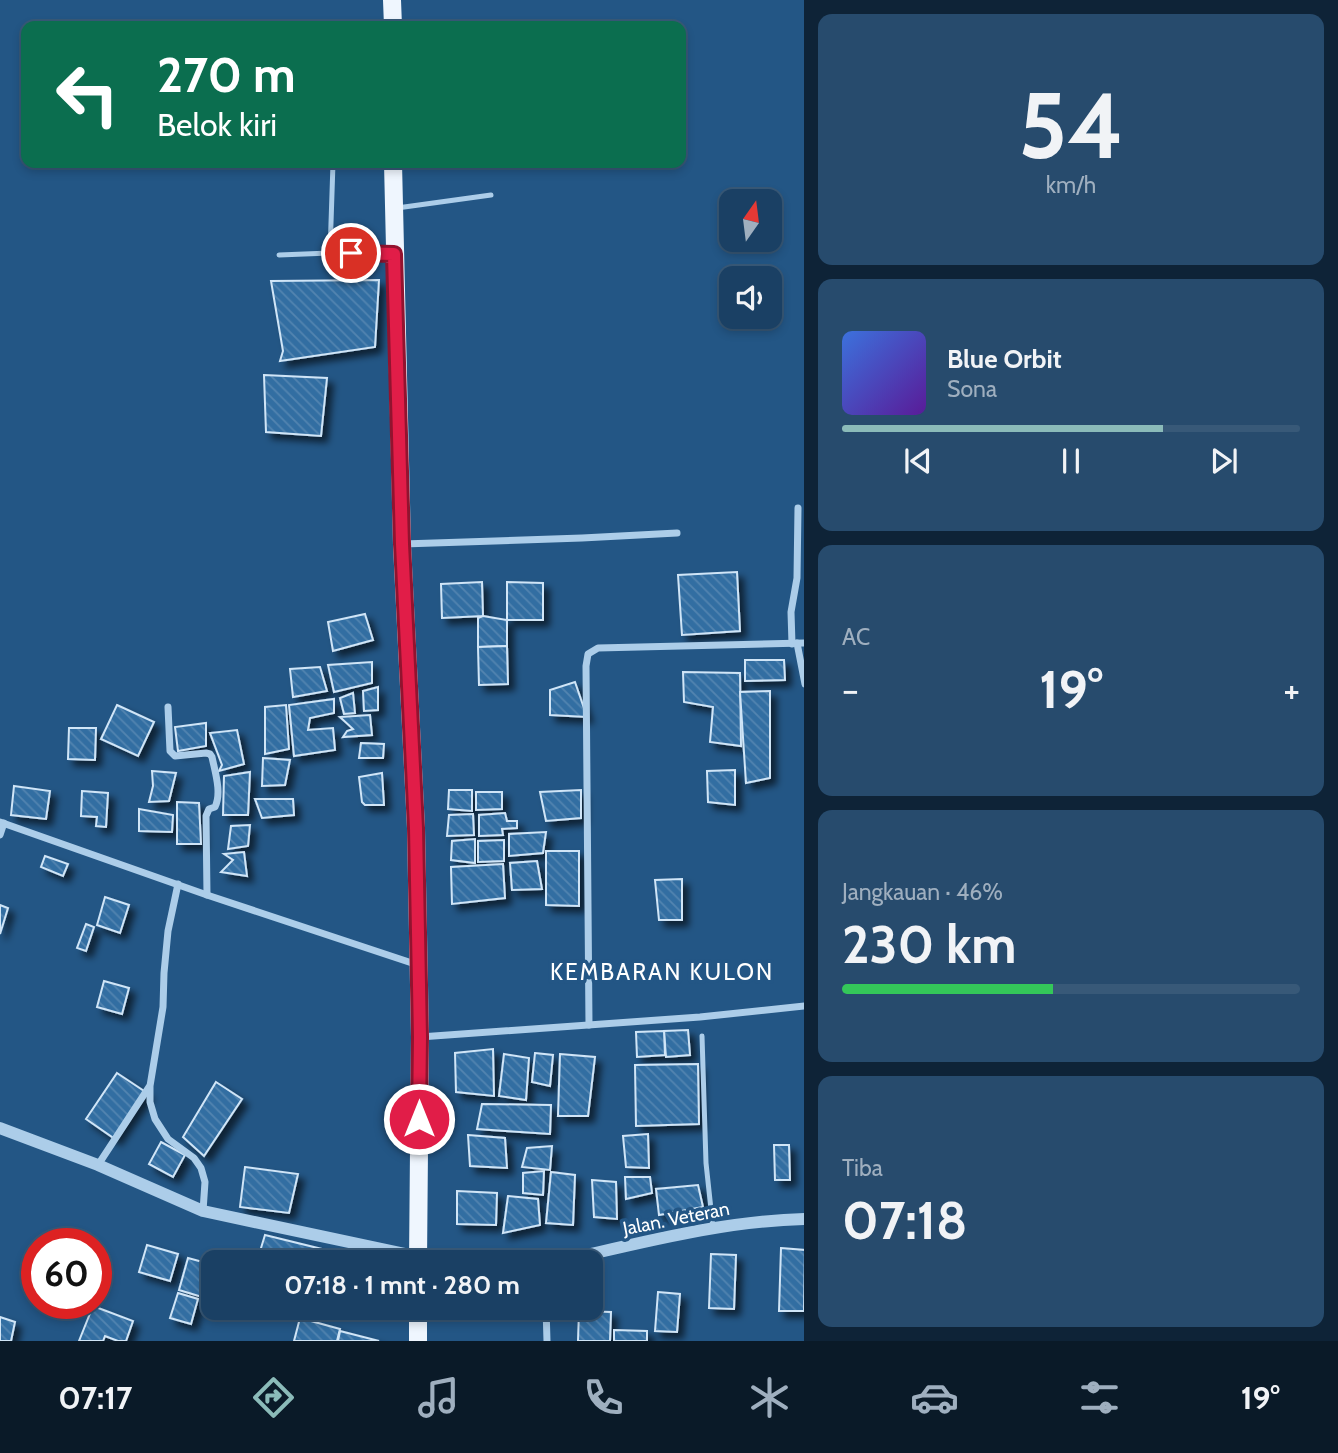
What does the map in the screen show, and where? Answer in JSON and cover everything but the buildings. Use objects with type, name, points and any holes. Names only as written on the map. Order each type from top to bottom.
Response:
[{"type":"main road","points":[[392,0],[393,21]]},
{"type":"main road","points":[[393,168],[402,544],[416,828],[420,1037],[418,1250]]},
{"type":"main road","points":[[418,1320],[418,1341]]},
{"type":"street","points":[[798,509],[797,578],[791,612],[804,684]]},
{"type":"street","points":[[402,544],[677,533]]},
{"type":"street","points":[[589,1025],[588,654],[598,648],[798,643]]},
{"type":"street","points":[[168,706],[170,751],[173,755],[206,753],[212,757],[218,801],[206,816],[207,895]]},
{"type":"street","points":[[0,835],[2,823],[419,965]]},
{"type":"street","points":[[178,884],[168,931],[163,1007],[150,1086],[150,1102],[155,1119],[168,1139],[194,1158],[201,1168],[205,1182],[203,1211]]},
{"type":"street","points":[[420,1037],[700,1017],[804,1006]]},
{"type":"street","points":[[98,1166],[150,1086]]},
{"type":"street","points":[[0,1128],[203,1211],[378,1250]]},
{"type":"street","name":"Jalan. Veteran","points":[[603,1252],[713,1228],[804,1219]]},
{"type":"street","points":[[546,1320],[547,1341]]},
{"type":"lane","points":[[330,253],[333,168]]},
{"type":"lane","points":[[394,209],[491,195]]},
{"type":"lane","points":[[279,255],[394,254]]},
{"type":"lane","points":[[702,1037],[706,1163],[713,1228]]},
{"type":"district","name":"KEMBARAN KULON","points":[[662,972]]},
{"type":"route","points":[[351,253],[394,254],[402,544],[416,828],[419,1119]]}]
